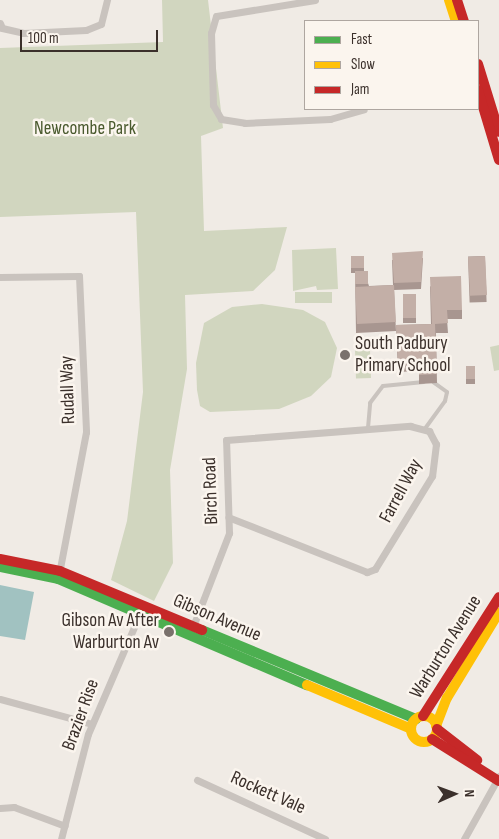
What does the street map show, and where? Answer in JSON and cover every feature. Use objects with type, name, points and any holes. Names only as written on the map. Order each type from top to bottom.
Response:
[{"type":"main road","points":[[449,0],[456,20]]},
{"type":"main road","points":[[457,0],[464,20]]},
{"type":"main road","points":[[479,70],[499,132]]},
{"type":"main road","points":[[479,93],[499,160]]},
{"type":"main road","name":"Gibson Avenue","points":[[0,559],[59,575],[411,728],[416,740],[432,740]]},
{"type":"main road","name":"Gibson Avenue","points":[[0,567],[59,575]]},
{"type":"main road","name":"Warburton Avenue","points":[[411,728],[499,597]]},
{"type":"main road","name":"Warburton Avenue","points":[[432,740],[447,698],[493,628],[499,612]]},
{"type":"main road","name":"Gibson Avenue","points":[[191,631],[420,717],[436,727]]},
{"type":"main road","points":[[436,727],[499,778]]},
{"type":"main road","points":[[432,740],[499,778]]},
{"type":"street","points":[[0,23],[2,28],[23,33],[86,30],[101,24],[107,0]]},
{"type":"street","points":[[315,0],[216,16],[212,33],[213,105],[221,119],[245,123],[330,119],[361,110]]},
{"type":"street","name":"Rudall Way","points":[[0,277],[79,276],[86,432],[59,575]]},
{"type":"street","points":[[368,428],[424,430]]},
{"type":"street","name":"Birch Road","points":[[191,631],[229,532],[226,440],[236,436],[368,428]]},
{"type":"street","name":"Farrell Way","points":[[228,517],[366,572],[375,568],[432,476],[436,444],[424,430]]},
{"type":"street","name":"Brazier Rise","points":[[61,839],[92,724],[142,610]]},
{"type":"street","points":[[0,699],[92,724]]},
{"type":"street","points":[[464,839],[499,778]]},
{"type":"street","name":"Rockett Vale","points":[[197,780],[325,839]]},
{"type":"street","points":[[0,808],[14,807],[65,826]]},
{"type":"lane","points":[[368,428],[370,403],[383,386],[434,382],[447,392],[445,401],[424,430]]},
{"type":"green space","name":"Newcombe Park","points":[[162,0],[208,0],[223,128],[201,136],[204,231],[287,227],[275,270],[253,291],[185,295],[187,369],[170,470],[173,563],[154,601],[111,580],[127,521],[143,392],[136,212],[0,217],[0,48],[163,42]]},
{"type":"green space","points":[[336,248],[338,289],[317,290],[316,286],[293,291],[292,250]]},
{"type":"green space","points":[[295,292],[332,292],[332,303],[295,303]]},
{"type":"green space","points":[[262,304],[303,310],[325,322],[337,348],[331,377],[311,396],[279,409],[210,412],[200,406],[197,390],[196,363],[204,323],[232,307]]},
{"type":"green space","points":[[499,345],[499,370],[494,371],[490,347]]},
{"type":"green space","points":[[370,350],[371,378],[356,379],[355,351]]},
{"type":"water","points":[[0,585],[34,592],[25,640],[0,636]]},
{"type":"building","points":[[423,251],[421,282],[394,283],[392,253]]},
{"type":"building","points":[[351,256],[364,256],[364,268],[351,268]]},
{"type":"building","points":[[485,256],[487,295],[470,296],[468,257]]},
{"type":"building","points":[[355,271],[368,271],[368,284],[355,284]]},
{"type":"building","points":[[461,276],[462,310],[447,310],[448,323],[435,324],[437,374],[419,375],[419,362],[398,363],[396,325],[432,324],[430,277]]},
{"type":"building","points":[[394,285],[396,322],[357,324],[355,287]]},
{"type":"building","points":[[403,294],[416,294],[416,318],[403,318]]},
{"type":"building","points":[[466,366],[475,366],[475,379],[466,379]]},
{"type":"traffic: fast","points":[[0,567],[58,579],[307,685]]},
{"type":"traffic: fast","points":[[202,630],[416,719]]},
{"type":"traffic: slow","points":[[449,0],[456,20]]},
{"type":"traffic: slow","points":[[436,726],[447,698],[499,612]]},
{"type":"traffic: slow","points":[[307,685],[411,729]]},
{"type":"traffic: slow","points":[[424,716],[433,720],[437,729],[433,738],[424,742],[415,738],[411,729],[415,720],[424,716]]},
{"type":"traffic: jam","points":[[457,0],[464,20]]},
{"type":"traffic: jam","points":[[479,67],[499,132]]},
{"type":"traffic: jam","points":[[479,93],[499,160]]},
{"type":"traffic: jam","points":[[0,559],[60,571],[202,630]]},
{"type":"traffic: jam","points":[[423,716],[499,597]]},
{"type":"traffic: jam","points":[[437,729],[477,760]]},
{"type":"traffic: jam","points":[[432,739],[499,781]]},
{"type":"place","name":"South Padbury Primary School","points":[[345,355]]},
{"type":"place","name":"Gibson Av After Warburton Av","points":[[169,632]]}]
